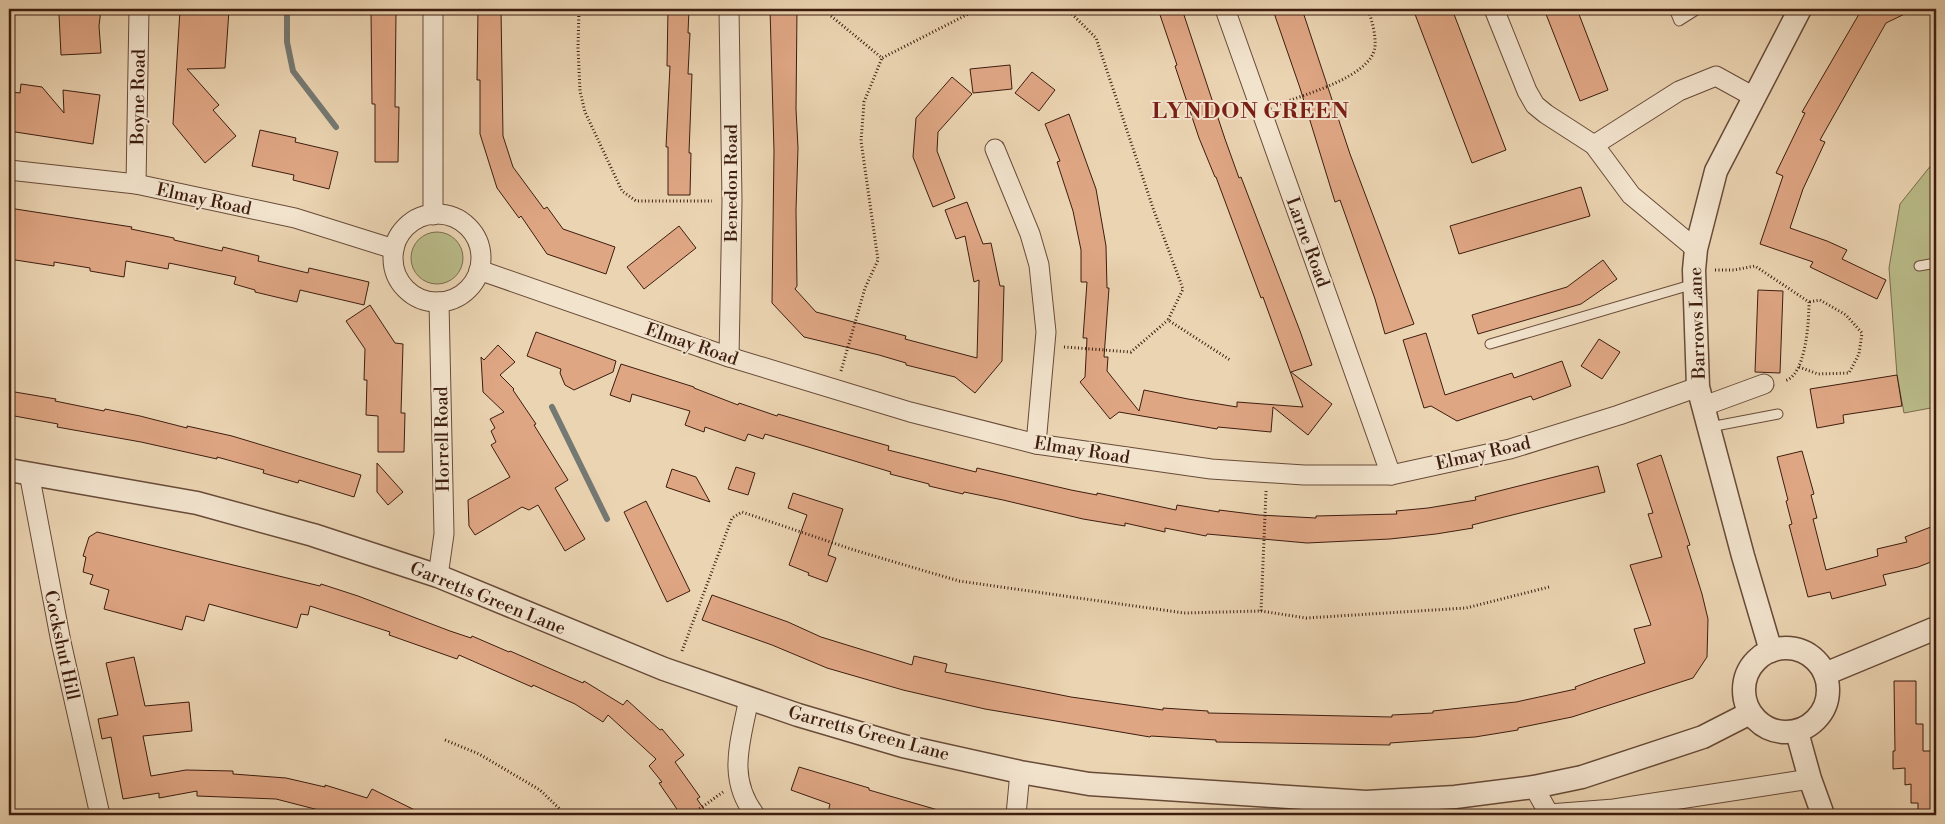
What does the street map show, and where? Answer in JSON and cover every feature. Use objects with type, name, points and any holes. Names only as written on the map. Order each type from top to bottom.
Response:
[{"type":"street","name":"Boyne Road","points":[[136,184],[138,9]]},
{"type":"street","points":[[433,9],[433,215]]},
{"type":"street","name":"Benedon Road","points":[[729,9],[732,201],[730,357]]},
{"type":"street","name":"Larne Road","points":[[1225,9],[1391,475]]},
{"type":"street","points":[[1494,9],[1527,91],[1536,105],[1546,114],[1594,145],[1631,195],[1695,268]]},
{"type":"street","name":"Barrows Lane","points":[[1771,650],[1743,556],[1704,407],[1695,268],[1716,171],[1800,9]]},
{"type":"street","points":[[1594,145],[1679,91],[1716,76],[1754,97]]},
{"type":"street","points":[[995,149],[1030,234],[1038,265],[1046,332],[1036,444]]},
{"type":"street","name":"Elmay Road","points":[[9,170],[136,184],[295,218],[394,249]]},
{"type":"street","points":[[433,215],[447,216],[460,221],[470,230],[478,242],[481,256],[480,270],[469,289],[450,300],[439,302],[423,300],[409,292],[399,280],[394,265],[394,249],[399,236],[408,226],[420,218],[433,215]]},
{"type":"street","name":"Elmay Road","points":[[480,270],[730,357],[910,412],[1036,444],[1210,469],[1304,476],[1391,475],[1510,449],[1619,415],[1704,407],[1764,384]]},
{"type":"street","name":"Horrell Road","points":[[438,576],[444,534],[439,302]]},
{"type":"street","name":"Garretts Green Lane","points":[[19,472],[197,503],[313,535],[438,576],[673,673],[798,715],[903,746],[1020,772],[1089,784],[1366,802],[1455,797],[1534,787],[1582,777],[1703,737],[1750,713]]},
{"type":"street","name":"Cockshut Hill","points":[[19,472],[100,815]]},
{"type":"street","points":[[1826,674],[1936,628]]},
{"type":"street","points":[[1788,648],[1804,651],[1816,660],[1826,674],[1828,685],[1827,702],[1820,716],[1810,726],[1797,732],[1774,731],[1762,725],[1750,713],[1744,696],[1745,678],[1757,659],[1771,650],[1788,648]]},
{"type":"street","points":[[749,698],[737,761],[738,781],[755,815]]},
{"type":"street","points":[[1797,732],[1810,779],[1823,815]]},
{"type":"street","points":[[1016,815],[1020,772]]},
{"type":"street","points":[[1534,787],[1546,815],[1614,809],[1810,779]]},
{"type":"lane","points":[[1674,9],[1679,21],[1698,9]]},
{"type":"lane","points":[[1919,266],[1936,264]]},
{"type":"lane","points":[[1490,344],[1695,268]]},
{"type":"lane","points":[[1704,407],[1778,414]]},
{"type":"path","points":[[579,9],[580,91],[585,112],[622,191],[636,201],[732,201]]},
{"type":"path","points":[[836,390],[866,288],[878,260],[862,141],[864,102],[882,58],[978,9]]},
{"type":"path","points":[[1045,346],[1131,352],[1168,320],[1183,289],[1153,208],[1096,38],[1067,9]]},
{"type":"path","points":[[1261,111],[1340,81],[1362,67],[1370,59],[1375,48],[1374,30],[1368,9]]},
{"type":"path","points":[[831,16],[882,58]]},
{"type":"path","points":[[1695,268],[1734,270],[1755,266],[1809,302],[1820,300],[1846,315],[1862,333],[1859,354],[1849,373],[1818,374],[1799,367]]},
{"type":"path","points":[[1764,384],[1789,380],[1799,367],[1809,325],[1809,302]]},
{"type":"path","points":[[1168,320],[1230,360]]},
{"type":"path","points":[[1261,611],[1267,473]]},
{"type":"path","points":[[673,673],[732,518],[742,512],[854,550],[959,581],[1184,613],[1261,611],[1306,618],[1466,608],[1549,587]]},
{"type":"path","points":[[445,740],[479,754],[540,790],[566,815]]},
{"type":"path","points":[[691,815],[738,781]]},
{"type":"green space","points":[[1936,159],[1936,407],[1904,413],[1897,375],[1889,268],[1900,204]]},
{"type":"green space","points":[[432,232],[442,232],[456,239],[463,253],[463,263],[456,277],[442,284],[432,284],[422,280],[415,273],[411,263],[411,253],[415,243],[422,236]]},
{"type":"building","points":[[61,9],[101,9],[99,26],[101,53],[61,55],[59,14]]},
{"type":"building","points":[[478,9],[501,9],[503,136],[513,167],[544,209],[547,207],[563,229],[615,247],[606,274],[547,254],[521,216],[519,218],[497,188],[480,134],[480,80],[477,80]]},
{"type":"building","points":[[668,9],[689,9],[688,74],[692,74],[689,153],[691,153],[690,195],[668,195],[668,147],[666,147],[670,66],[667,66]]},
{"type":"building","points":[[770,9],[797,9],[796,109],[798,148],[796,210],[797,286],[795,289],[816,312],[906,336],[905,339],[977,358],[979,280],[974,282],[965,236],[956,239],[945,210],[967,202],[983,244],[991,243],[1000,286],[1004,286],[1002,361],[975,393],[955,377],[906,365],[906,363],[879,355],[804,337],[772,303],[774,151]]},
{"type":"building","points":[[1158,9],[1182,9],[1239,178],[1241,177],[1300,331],[1312,365],[1291,372],[1332,404],[1308,435],[1273,407],[1271,432],[1218,427],[1217,429],[1119,412],[1110,419],[1080,382],[1085,377],[1087,338],[1083,338],[1087,282],[1081,282],[1081,250],[1073,211],[1057,162],[1060,161],[1045,124],[1069,114],[1096,189],[1106,246],[1107,288],[1109,288],[1104,357],[1108,357],[1107,371],[1139,411],[1144,390],[1237,407],[1237,402],[1303,407],[1263,297],[1261,298],[1216,177],[1199,138]]},
{"type":"building","points":[[1285,9],[1302,9],[1350,154],[1414,324],[1385,334],[1375,299],[1340,200],[1335,202],[1300,88],[1274,13]]},
{"type":"building","points":[[1413,9],[1452,9],[1506,150],[1472,163]]},
{"type":"building","points":[[1544,9],[1577,9],[1608,90],[1580,101]]},
{"type":"building","points":[[1862,9],[1915,9],[1886,23],[1820,140],[1825,142],[1803,189],[1790,228],[1847,250],[1842,259],[1886,280],[1877,299],[1810,267],[1813,262],[1760,244],[1783,176],[1776,173],[1805,113],[1802,112]]},
{"type":"building","points":[[180,10],[229,10],[225,68],[187,69],[219,105],[213,110],[236,136],[205,163],[173,124]]},
{"type":"building","points":[[371,12],[396,12],[395,107],[399,107],[398,162],[375,162],[375,104],[372,104]]},
{"type":"building","points":[[1010,65],[1012,89],[973,93],[970,69]]},
{"type":"building","points":[[1032,72],[1055,90],[1039,111],[1015,93]]},
{"type":"building","points":[[952,77],[972,94],[938,132],[937,151],[955,198],[933,207],[913,157],[916,118]]},
{"type":"building","points":[[21,84],[42,87],[64,113],[63,90],[100,95],[93,144],[9,131],[12,92],[20,93]]},
{"type":"building","points":[[260,130],[296,138],[295,142],[338,152],[329,189],[293,180],[294,175],[252,166]]},
{"type":"building","points":[[1581,187],[1590,216],[1459,254],[1450,226]]},
{"type":"building","points":[[9,208],[132,227],[131,229],[222,251],[223,247],[259,256],[258,261],[308,273],[309,268],[369,282],[364,305],[300,290],[297,302],[255,292],[255,290],[234,284],[236,277],[169,263],[168,269],[126,261],[124,277],[90,271],[90,268],[54,262],[54,266],[9,259]]},
{"type":"building","points":[[679,226],[696,248],[644,289],[627,267]]},
{"type":"building","points":[[1603,260],[1617,279],[1581,304],[1478,334],[1472,315],[1567,287]]},
{"type":"building","points":[[1758,290],[1783,291],[1780,373],[1755,372]]},
{"type":"building","points":[[370,305],[395,343],[403,344],[401,413],[405,413],[404,452],[378,452],[378,416],[366,415],[367,380],[364,380],[365,349],[346,321]]},
{"type":"building","points":[[536,332],[616,361],[613,372],[574,390],[565,385],[560,373],[561,369],[527,356]]},
{"type":"building","points":[[1426,333],[1445,395],[1512,373],[1514,378],[1562,361],[1571,386],[1533,400],[1531,396],[1457,421],[1431,406],[1424,408],[1403,340]]},
{"type":"building","points":[[1599,339],[1620,352],[1602,379],[1581,366]]},
{"type":"building","points":[[498,345],[515,362],[500,375],[514,389],[568,480],[555,488],[585,539],[565,551],[538,505],[529,510],[522,507],[475,535],[469,526],[468,500],[510,477],[491,445],[496,442],[491,431],[495,428],[490,419],[504,412],[483,392],[481,357],[484,360]]},
{"type":"building","points":[[621,364],[694,387],[738,405],[739,403],[777,416],[778,414],[889,446],[888,450],[976,472],[977,468],[1071,490],[1097,495],[1097,493],[1176,510],[1177,505],[1219,512],[1219,510],[1259,515],[1316,518],[1316,516],[1397,514],[1396,511],[1476,500],[1475,497],[1598,466],[1605,492],[1472,525],[1473,528],[1390,539],[1307,543],[1207,534],[1206,536],[1165,528],[1165,532],[1125,523],[1125,526],[1083,519],[1003,500],[964,492],[963,494],[929,486],[929,484],[890,474],[891,472],[765,434],[763,439],[748,434],[745,441],[705,427],[704,432],[685,425],[690,411],[632,394],[630,402],[610,395]]},
{"type":"building","points":[[1897,375],[1902,406],[1843,415],[1844,423],[1817,428],[1810,389]]},
{"type":"building","points":[[9,391],[232,436],[361,475],[354,497],[299,480],[298,483],[263,473],[264,470],[217,457],[217,459],[141,442],[57,427],[58,424],[9,415]]},
{"type":"building","points":[[1802,451],[1814,494],[1811,495],[1817,518],[1813,519],[1826,570],[1878,556],[1877,549],[1907,542],[1905,537],[1936,525],[1936,560],[1918,567],[1883,575],[1886,585],[1832,599],[1830,592],[1808,597],[1789,525],[1792,524],[1786,501],[1788,500],[1777,457]]},
{"type":"building","points":[[1661,455],[1690,545],[1687,546],[1708,619],[1707,657],[1693,678],[1572,717],[1518,728],[1518,730],[1475,737],[1390,743],[1390,745],[1216,742],[1216,740],[1150,737],[985,709],[903,690],[827,668],[772,645],[702,620],[712,595],[788,622],[821,637],[912,665],[914,656],[947,664],[945,672],[1071,697],[1163,710],[1163,708],[1208,711],[1208,713],[1392,717],[1392,715],[1433,713],[1433,711],[1516,702],[1576,689],[1575,687],[1645,663],[1634,629],[1651,625],[1630,565],[1662,557],[1648,514],[1653,513],[1637,464]]},
{"type":"building","points":[[377,463],[403,492],[388,505],[377,492]]},
{"type":"building","points":[[736,467],[755,473],[748,495],[728,489]]},
{"type":"building","points":[[672,469],[696,477],[710,502],[666,487]]},
{"type":"building","points":[[793,493],[843,509],[828,555],[836,558],[827,582],[789,565],[807,515],[788,508]]},
{"type":"building","points":[[646,501],[690,591],[667,602],[624,512]]},
{"type":"building","points":[[97,532],[320,586],[321,584],[510,651],[583,683],[584,681],[623,705],[627,700],[660,730],[662,729],[684,755],[675,762],[700,797],[697,799],[708,815],[681,815],[659,783],[662,782],[649,766],[656,759],[608,715],[603,722],[575,704],[459,655],[457,659],[389,635],[390,632],[310,606],[308,615],[301,614],[297,628],[209,604],[204,621],[186,616],[182,630],[104,609],[109,590],[90,584],[93,575],[83,572],[86,557],[83,556],[89,537]]},
{"type":"building","points":[[134,657],[145,706],[189,702],[192,731],[143,736],[151,776],[186,770],[233,771],[233,774],[286,778],[325,787],[325,785],[367,798],[372,789],[425,815],[338,815],[276,799],[197,796],[197,791],[159,798],[159,793],[123,799],[111,737],[102,739],[98,719],[118,715],[106,663]]},
{"type":"building","points":[[1894,681],[1916,681],[1916,724],[1923,724],[1923,751],[1933,751],[1936,815],[1918,815],[1918,803],[1911,803],[1911,784],[1905,785],[1905,768],[1893,769],[1893,751],[1895,751]]},
{"type":"building","points":[[799,767],[938,810],[937,815],[841,815],[828,812],[830,804],[791,790]]},
{"type":"waterway","points":[[287,9],[287,42],[293,71],[336,127]]},
{"type":"waterway","points":[[552,407],[607,519]]},
{"type":"district","name":"LYNDON GREEN","points":[[1251,110]]}]
